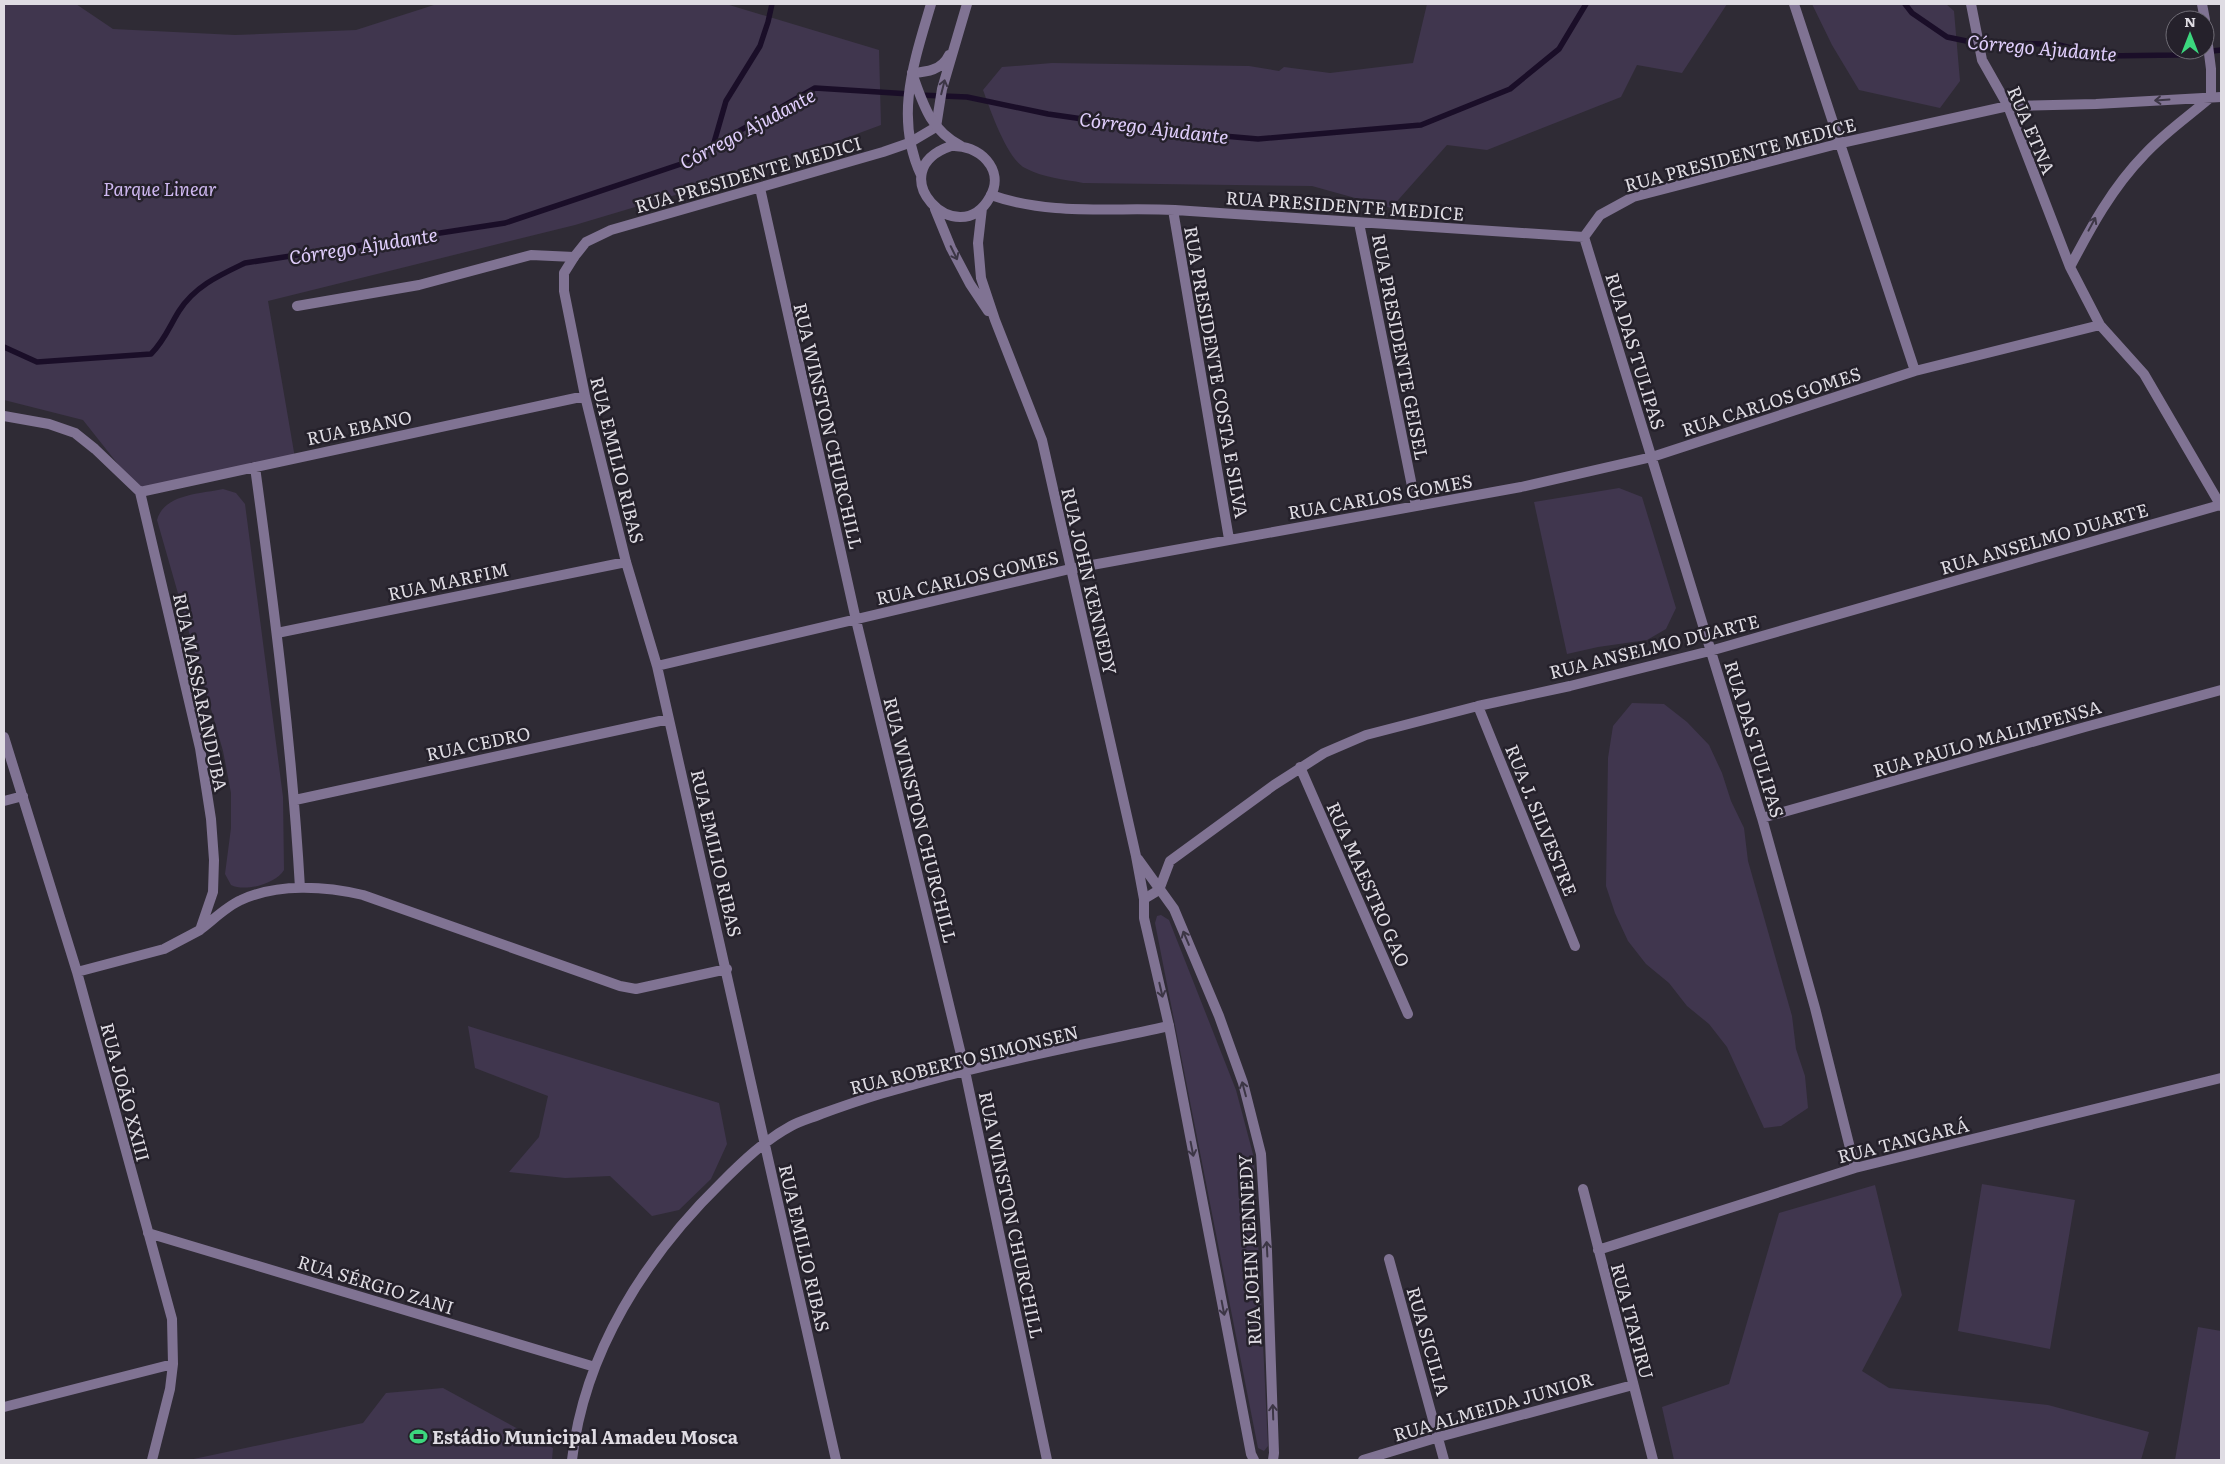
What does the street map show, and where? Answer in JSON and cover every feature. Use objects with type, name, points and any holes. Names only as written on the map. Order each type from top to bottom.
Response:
[{"type":"street","points":[[912,80],[936,127],[951,140],[976,151],[988,161],[994,180],[991,195],[982,208],[968,215],[953,217],[934,208],[924,192],[921,175],[912,157],[909,143],[906,115],[912,80],[931,4]]},
{"type":"street","points":[[936,127],[942,89],[967,4]]},
{"type":"street","points":[[1794,4],[1915,371]]},
{"type":"street","name":"RUA ETNA","points":[[1971,4],[1982,60],[2008,106],[2070,267],[2100,325],[2144,374],[2221,506]]},
{"type":"street","points":[[912,80],[930,72],[947,60],[953,47]]},
{"type":"street","points":[[2070,267],[2097,215],[2119,182],[2144,154],[2216,97],[2210,60]]},
{"type":"street","name":"RUA PRESIDENTE MEDICE","points":[[991,195],[1027,206],[1173,210],[1584,237],[1600,215],[1633,197],[1841,143],[2008,106],[2096,104],[2216,97]]},
{"type":"street","name":"RUA PRESIDENTE MEDICI","points":[[574,257],[586,242],[611,230],[909,143],[936,127]]},
{"type":"street","points":[[921,175],[925,164],[941,150],[961,146]]},
{"type":"street","name":"RUA WINSTON CHURCHILL","points":[[760,188],[856,620],[965,1071],[1047,1460]]},
{"type":"street","name":"RUA JOHN KENNEDY","points":[[934,208],[951,248],[970,284],[995,320]]},
{"type":"street","name":"RUA JOHN KENNEDY","points":[[982,208],[978,243],[981,278],[995,320],[1042,440],[1136,856],[1144,899],[1144,918],[1169,1026],[1251,1454],[1254,1460]]},
{"type":"street","name":"RUA PRESIDENTE COSTA E SILVA","points":[[1173,210],[1229,539]]},
{"type":"street","name":"RUA PRESIDENTE GEISEL","points":[[1359,223],[1416,506]]},
{"type":"street","name":"RUA DAS TULIPAS","points":[[1584,237],[1762,818],[1815,1008],[1855,1168]]},
{"type":"street","points":[[297,306],[418,285],[531,255],[574,257]]},
{"type":"street","name":"RUA EMILIO RIBAS","points":[[574,257],[564,273],[564,291],[585,396],[626,562],[657,666],[727,969],[836,1460]]},
{"type":"street","name":"RUA CARLOS GOMES","points":[[657,666],[1070,569],[1522,487],[1652,457],[1915,371],[2100,325]]},
{"type":"street","name":"RUA EBANO","points":[[140,492],[585,396]]},
{"type":"street","points":[[4,416],[49,424],[75,434],[140,492]]},
{"type":"street","points":[[255,467],[277,633],[295,800],[300,888]]},
{"type":"street","name":"RUA MASSARANDUBA","points":[[140,492],[200,748],[211,819],[214,860],[213,892],[200,930]]},
{"type":"street","name":"RUA ANSELMO DUARTE","points":[[1159,890],[1170,862],[1300,767],[1324,753],[1366,735],[1478,706],[1570,686],[1710,651],[2221,506]]},
{"type":"street","name":"RUA MARFIM","points":[[277,633],[626,562]]},
{"type":"street","name":"RUA PAULO MALIMPENSA","points":[[1762,818],[2075,729],[2221,690]]},
{"type":"street","name":"RUA J. SILVESTRE","points":[[1478,706],[1575,946]]},
{"type":"street","name":"RUA CEDRO","points":[[295,800],[669,719]]},
{"type":"street","name":"RUA JOÃO XXIII","points":[[4,737],[77,972],[172,1319],[173,1364],[170,1389],[152,1460]]},
{"type":"street","name":"RUA MAESTRO GAO","points":[[1300,767],[1408,1014]]},
{"type":"street","points":[[4,801],[23,796]]},
{"type":"street","name":"RUA JOHN KENNEDY","points":[[1136,856],[1174,909],[1219,1016],[1243,1083],[1261,1154],[1267,1251],[1273,1460]]},
{"type":"street","points":[[77,972],[164,949],[200,930],[240,900],[266,892],[300,888],[338,889],[363,895],[620,986],[636,989],[727,969]]},
{"type":"street","points":[[1144,899],[1159,890]]},
{"type":"street","name":"RUA ROBERTO SIMONSEN","points":[[572,1460],[582,1411],[595,1367],[617,1316],[643,1275],[707,1196],[765,1142],[792,1125],[862,1099],[965,1071],[1169,1026]]},
{"type":"street","name":"RUA TANGARÁ","points":[[1598,1250],[1855,1168],[2221,1078]]},
{"type":"street","name":"RUA ITAPIRU","points":[[1582,1189],[1653,1460]]},
{"type":"street","name":"RUA SÉRGIO ZANI","points":[[148,1233],[595,1367]]},
{"type":"street","name":"RUA SICILIA","points":[[1389,1259],[1444,1460]]},
{"type":"street","points":[[4,1406],[173,1364]]},
{"type":"street","name":"RUA ALMEIDA JUNIOR","points":[[1363,1460],[1439,1437],[1633,1385]]},
{"type":"green space","name":"Parque Linear","points":[[4,4],[76,4],[113,29],[235,35],[356,30],[437,4],[726,4],[879,50],[881,125],[759,170],[575,225],[268,301],[295,458],[140,492],[83,420],[4,400]]},
{"type":"green space","points":[[1427,4],[1727,4],[1682,73],[1637,65],[1621,97],[1487,150],[1447,145],[1391,208],[1312,186],[1083,183],[1039,174],[1025,168],[1012,155],[1000,133],[983,90],[1002,67],[1052,63],[1249,66],[1279,71],[1284,67],[1330,73],[1413,63]]},
{"type":"green space","points":[[1812,4],[1946,4],[1954,11],[1960,81],[1940,108],[1859,90],[1832,45]]},
{"type":"green space","points":[[1619,488],[1642,497],[1676,608],[1666,629],[1647,640],[1598,647],[1567,654],[1534,502]]},
{"type":"green space","points":[[223,489],[236,493],[245,504],[283,797],[284,870],[280,875],[267,883],[244,888],[231,885],[225,874],[231,828],[231,793],[223,751],[157,520],[161,511],[175,500],[194,494]]},
{"type":"green space","points":[[1632,703],[1664,704],[1687,722],[1709,745],[1744,828],[1748,861],[1792,1016],[1796,1049],[1805,1076],[1808,1108],[1781,1126],[1764,1128],[1727,1047],[1709,1024],[1687,1006],[1669,983],[1646,964],[1628,941],[1615,913],[1606,886],[1608,758],[1613,726]]},
{"type":"green space","points":[[1161,915],[1169,920],[1236,1090],[1254,1158],[1268,1446],[1264,1451],[1258,1448],[1155,923],[1157,916]]},
{"type":"green space","points":[[468,1026],[719,1103],[727,1144],[711,1179],[679,1210],[652,1216],[610,1176],[565,1178],[509,1172],[539,1137],[548,1096],[475,1068]]},
{"type":"green space","points":[[1982,1184],[2075,1200],[2050,1349],[1958,1331]]},
{"type":"green space","points":[[1875,1185],[1902,1295],[1862,1371],[1889,1388],[2048,1405],[2149,1432],[2141,1460],[1674,1460],[1662,1407],[1729,1384],[1779,1213]]},
{"type":"green space","points":[[2198,1327],[2221,1331],[2221,1460],[2175,1460]]},
{"type":"green space","name":"Estádio Municipal Amadeu Mosca","points":[[443,1388],[553,1448],[552,1460],[189,1460],[363,1423],[386,1393]]},
{"type":"waterway","points":[[713,146],[726,101],[760,46],[772,4]]},
{"type":"waterway","name":"Córrego Ajudante","points":[[919,95],[967,97],[1048,114],[1166,131],[1258,139],[1421,125],[1510,89],[1559,49],[1586,4]]},
{"type":"waterway","name":"Córrego Ajudante","points":[[1905,4],[1912,13],[1947,37],[1976,43],[2055,44],[2104,56],[2177,55],[2221,50]]},
{"type":"waterway","name":"Córrego Ajudante","points":[[4,347],[37,362],[151,354],[185,302],[209,282],[245,263],[505,223],[681,164],[815,88],[910,94]]},
{"type":"place","name":"Estádio Municipal Amadeu Mosca","points":[[418,1436]]}]
